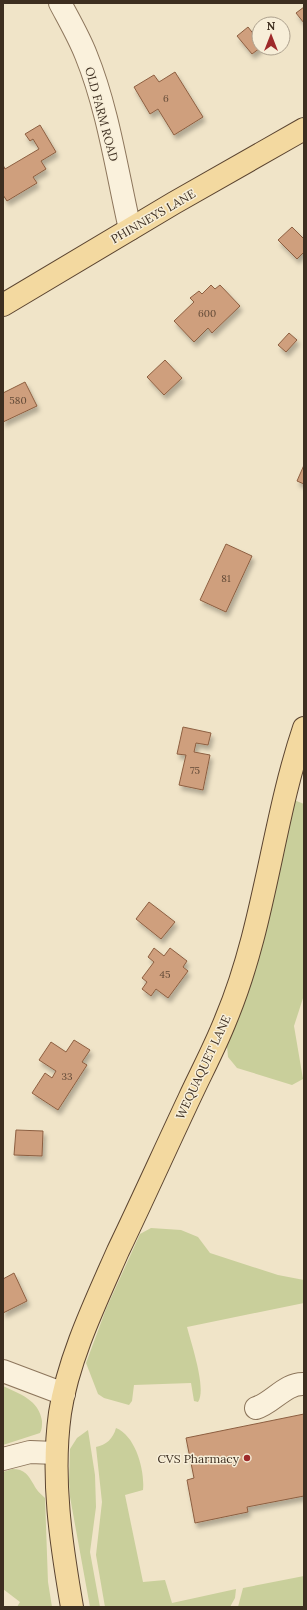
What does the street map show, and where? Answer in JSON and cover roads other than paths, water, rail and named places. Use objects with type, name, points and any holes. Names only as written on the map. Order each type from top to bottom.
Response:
[{"type":"main road","name":"PHINNEYS LANE","points":[[3,305],[130,229],[304,129]]},
{"type":"main road","name":"WEQUAQUET LANE","points":[[72,1607],[60,1529],[56,1453],[64,1394],[80,1341],[105,1281],[232,1004],[259,915],[292,766],[304,728]]},
{"type":"street","name":"OLD FARM ROAD","points":[[60,3],[86,53],[92,69],[130,229]]},
{"type":"street","points":[[3,1371],[64,1394]]},
{"type":"street","points":[[256,1408],[264,1405],[289,1387],[304,1384]]},
{"type":"street","points":[[3,1459],[30,1452],[56,1453]]},
{"type":"place","name":"CVS Pharmacy","points":[[247,1458]]}]
